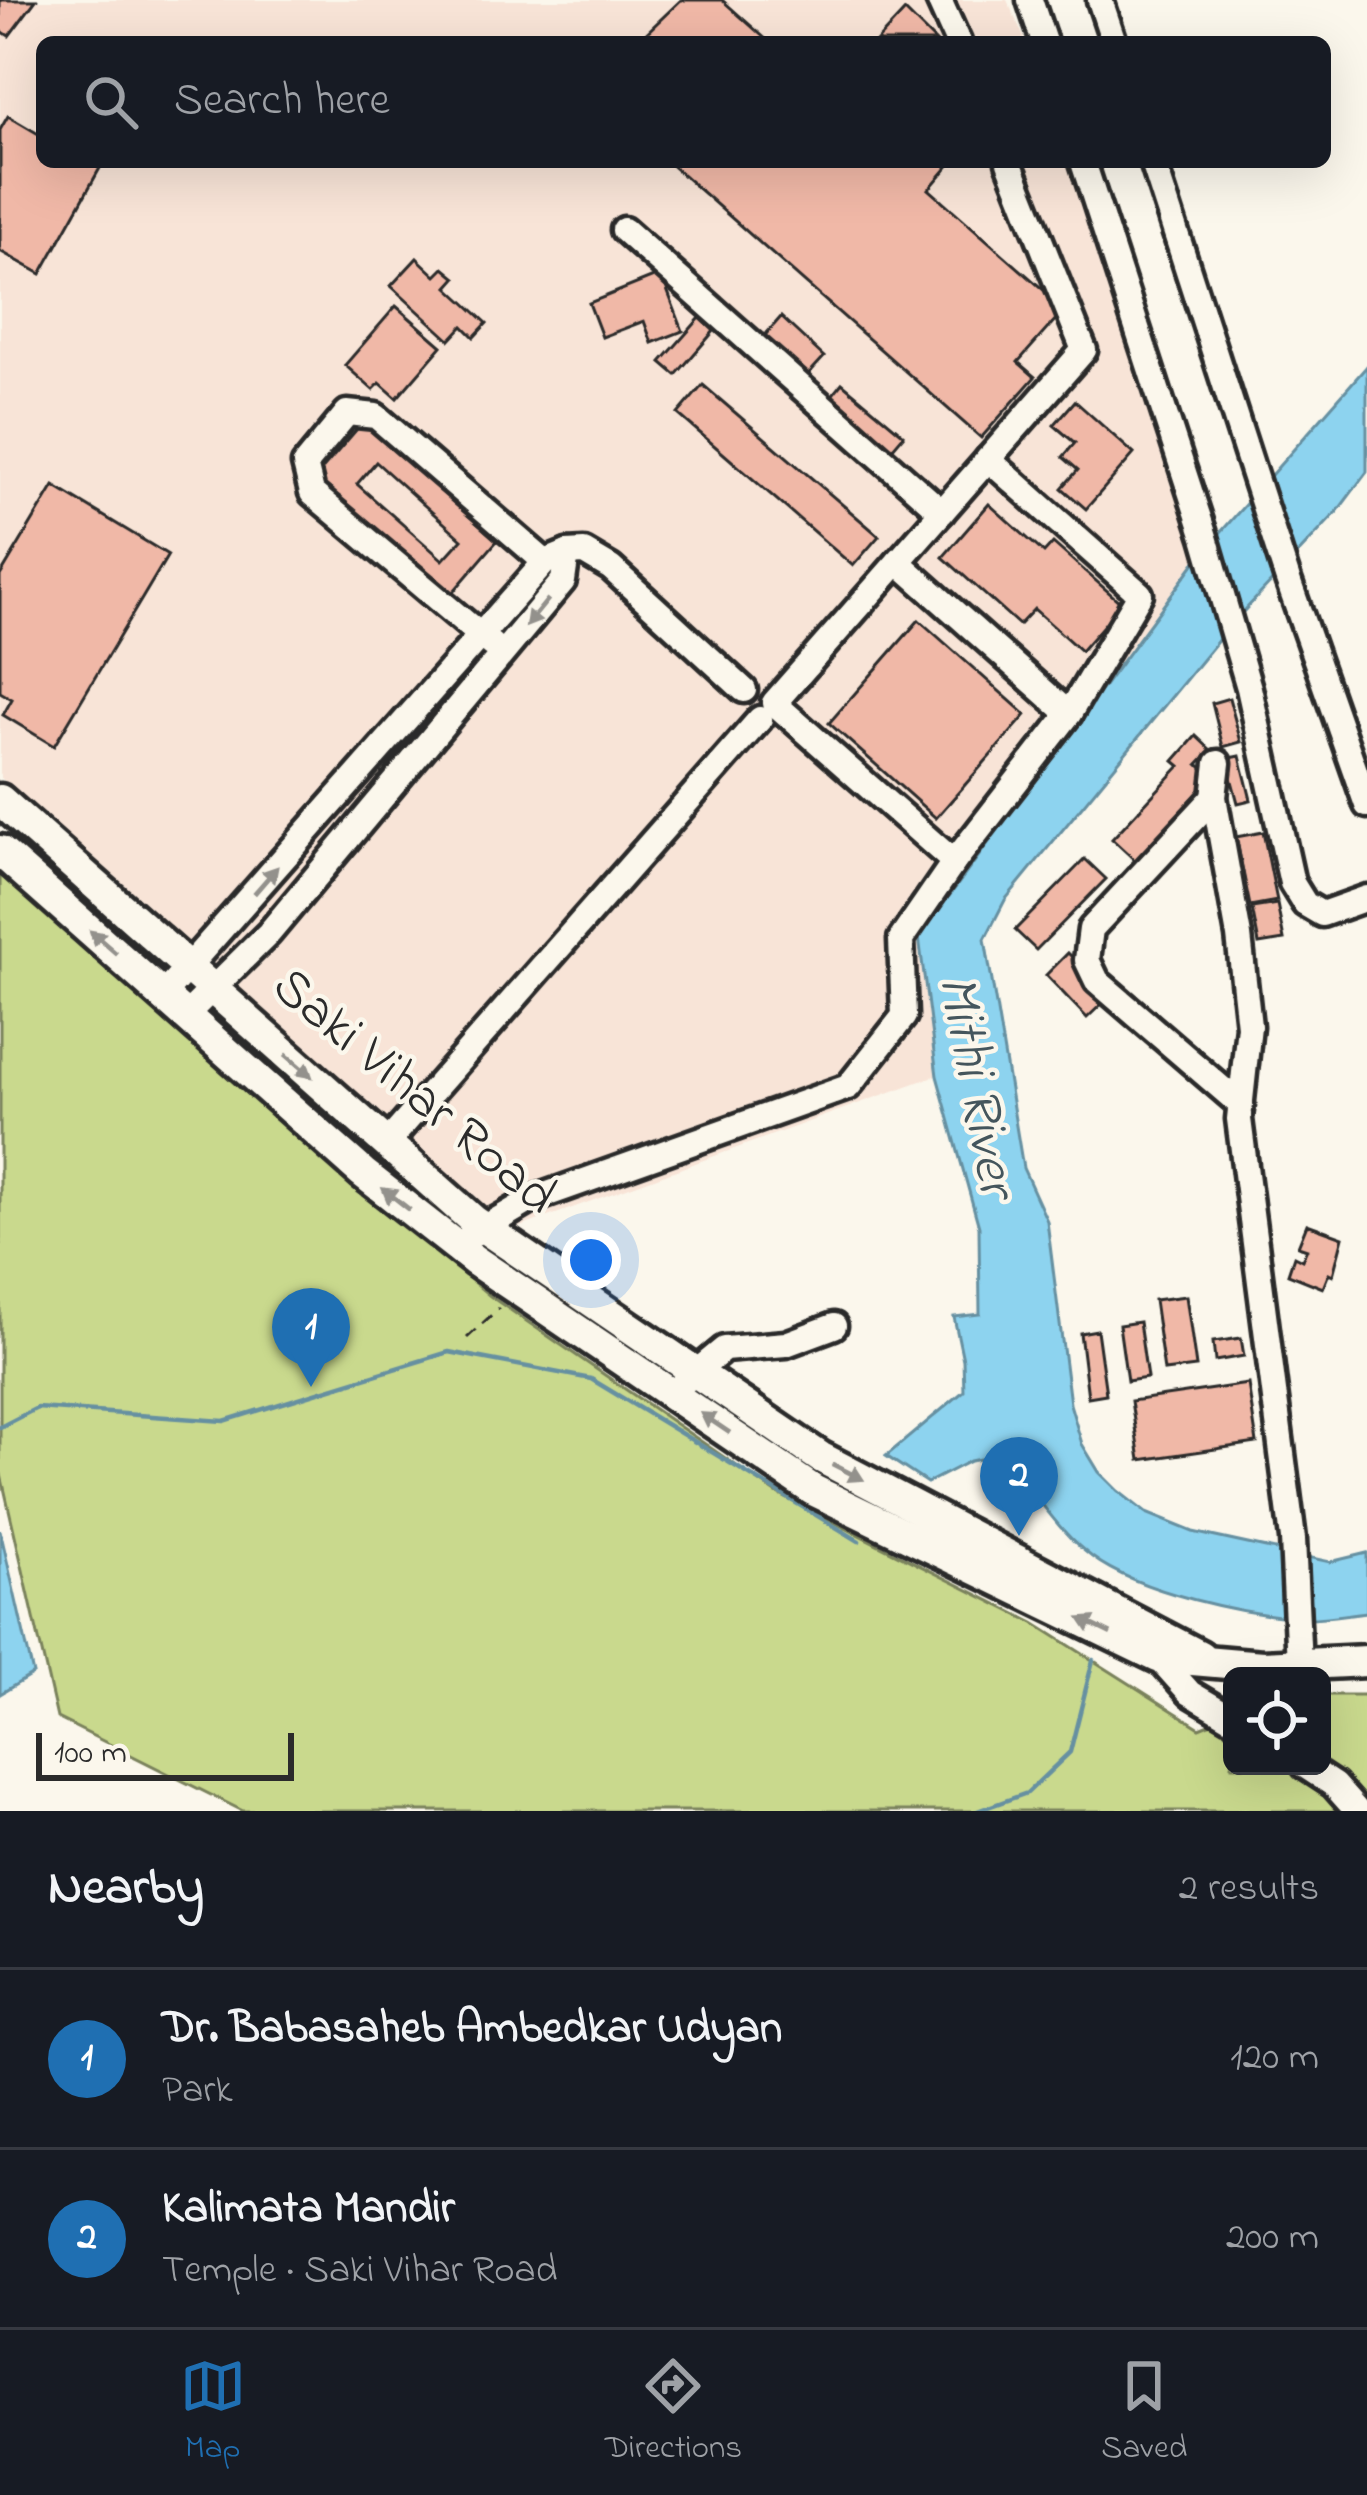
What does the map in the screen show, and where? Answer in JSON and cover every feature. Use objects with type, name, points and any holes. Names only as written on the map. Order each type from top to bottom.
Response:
[{"type":"main road","name":"Saki Vihar Road","points":[[2,804],[483,1228],[683,1383],[768,1440],[820,1457],[889,1510],[1161,1646],[1205,1659],[1299,1665]]},
{"type":"main road","name":"Saki Vihar Road","points":[[0,851],[363,1173],[455,1245],[516,1288],[683,1383]]},
{"type":"main road","points":[[1299,1665],[1367,1661]]},
{"type":"street","points":[[939,0],[955,36]]},
{"type":"street","points":[[1100,0],[1112,36]]},
{"type":"street","points":[[1030,3],[1042,36]]},
{"type":"street","points":[[954,862],[774,703],[1084,350],[1011,168]]},
{"type":"street","points":[[1085,168],[1249,688],[1292,883],[1305,904],[1322,914],[1367,898]]},
{"type":"street","points":[[1155,168],[1288,580],[1367,805]]},
{"type":"street","points":[[624,230],[942,512]]},
{"type":"street","points":[[200,978],[268,933],[435,737],[563,581],[556,558],[376,416],[347,413],[304,464],[312,493],[503,654]]},
{"type":"street","points":[[455,1245],[531,1200],[848,1087],[904,1016],[902,939],[954,862],[1069,714],[1140,594],[988,459]]},
{"type":"street","points":[[174,1005],[200,978],[298,844],[556,558],[584,552],[611,568],[744,690]]},
{"type":"street","points":[[898,562],[1069,714]]},
{"type":"street","points":[[410,718],[435,737]]},
{"type":"street","points":[[387,1143],[760,719]]},
{"type":"street","points":[[1218,764],[1214,797],[1239,936],[1249,1026],[1241,1105],[1293,1540],[1299,1665]]},
{"type":"street","points":[[1214,797],[1091,929],[1087,961],[1097,981],[1241,1105]]},
{"type":"street","points":[[298,844],[325,867]]},
{"type":"street","points":[[683,1383],[724,1348],[786,1344],[834,1326]]},
{"type":"street","points":[[1161,1646],[1190,1694],[1223,1713]]},
{"type":"street","points":[[1319,1775],[1358,1811]]},
{"type":"path","points":[[467,1338],[516,1288]]},
{"type":"shaded area","points":[[0,0],[1007,0],[1023,36],[36,36],[36,168],[1071,168],[1199,557],[919,936],[937,1075],[512,1230],[0,777]]},
{"type":"green space","points":[[0,842],[318,1151],[490,1296],[776,1493],[1034,1623],[1200,1728],[1223,1719],[1223,1775],[1331,1775],[1331,1695],[1367,1695],[1367,1811],[243,1811],[57,1718],[0,1470]]},
{"type":"water","name":"Mithi River","points":[[1367,366],[1367,472],[1337,512],[1229,627],[1005,900],[985,939],[1023,1168],[1047,1221],[1070,1404],[1082,1444],[1118,1491],[1146,1513],[1193,1532],[1330,1562],[1367,1553],[1367,1612],[1303,1618],[1193,1600],[1112,1570],[1066,1534],[1000,1455],[970,1461],[927,1483],[886,1456],[964,1391],[954,1317],[980,1314],[979,1227],[937,1076],[919,937],[1199,557]]},
{"type":"water","points":[[0,1530],[33,1674],[0,1694]]},
{"type":"building","points":[[0,0],[36,0],[9,36],[0,30]]},
{"type":"building","points":[[681,0],[722,0],[762,36],[643,36]]},
{"type":"building","points":[[905,11],[930,36],[882,36]]},
{"type":"building","points":[[8,116],[36,132],[36,168],[100,168],[41,274],[0,251],[0,130]]},
{"type":"building","points":[[675,168],[947,168],[929,189],[1065,309],[1018,362],[1035,377],[981,438]]},
{"type":"building","points":[[417,258],[436,276],[444,268],[456,278],[448,287],[487,323],[474,337],[463,326],[450,340],[391,286]]},
{"type":"building","points":[[661,274],[683,331],[652,343],[644,321],[602,337],[589,303]]},
{"type":"building","points":[[396,306],[442,346],[397,398],[380,383],[373,390],[345,365]]},
{"type":"building","points":[[781,317],[824,357],[803,380],[760,341]]},
{"type":"building","points":[[700,318],[714,331],[676,375],[661,362]]},
{"type":"building","points":[[842,383],[904,435],[887,455],[826,403]]},
{"type":"building","points":[[703,385],[879,536],[853,566],[678,414]]},
{"type":"building","points":[[1075,401],[1134,454],[1086,509],[1062,488],[1078,470],[1063,457],[1075,443],[1054,425]]},
{"type":"building","points":[[363,422],[497,541],[447,599],[313,480]],"holes":[[[376,462],[462,539],[443,560],[357,484]]]},
{"type":"building","points":[[54,486],[168,555],[54,746],[3,715],[12,699],[0,692],[0,576]]},
{"type":"building","points":[[989,504],[1044,553],[1053,543],[1122,604],[1081,651],[1034,609],[1019,625],[943,557]]},
{"type":"building","points":[[919,620],[1026,715],[936,818],[829,723]]},
{"type":"building","points":[[1229,698],[1241,742],[1223,747],[1212,703]]},
{"type":"building","points":[[1196,736],[1211,750],[1198,764],[1211,777],[1138,863],[1112,839],[1180,766],[1174,761]]},
{"type":"building","points":[[1240,756],[1251,800],[1238,803],[1226,759]]},
{"type":"building","points":[[1263,832],[1277,901],[1250,906],[1236,837]]},
{"type":"building","points":[[1085,859],[1106,879],[1036,950],[1015,930]]},
{"type":"building","points":[[1277,904],[1284,940],[1259,944],[1252,908]]},
{"type":"building","points":[[1068,953],[1110,996],[1087,1018],[1046,975]]},
{"type":"building","points":[[1307,1224],[1343,1237],[1333,1275],[1329,1273],[1323,1288],[1288,1274],[1294,1256],[1302,1260],[1307,1249],[1298,1246]]},
{"type":"building","points":[[1186,1296],[1196,1367],[1164,1371],[1154,1300]]},
{"type":"building","points":[[1139,1322],[1147,1378],[1127,1381],[1119,1325]]},
{"type":"building","points":[[1097,1330],[1106,1394],[1088,1397],[1080,1333]]},
{"type":"building","points":[[1241,1338],[1244,1356],[1215,1361],[1213,1342]]},
{"type":"building","points":[[1248,1384],[1257,1443],[1140,1460],[1131,1401]]},
{"type":"waterway","points":[[0,1427],[37,1408],[224,1421],[449,1352],[591,1379],[859,1541]]},
{"type":"waterway","points":[[977,1811],[1027,1793],[1070,1752],[1093,1660]]},
{"type":"place","name":"Dr. Babasaheb Ambedkar Udyan","points":[[311,1387]]},
{"type":"place","name":"Kalimata Mandir","points":[[1019,1536]]}]
